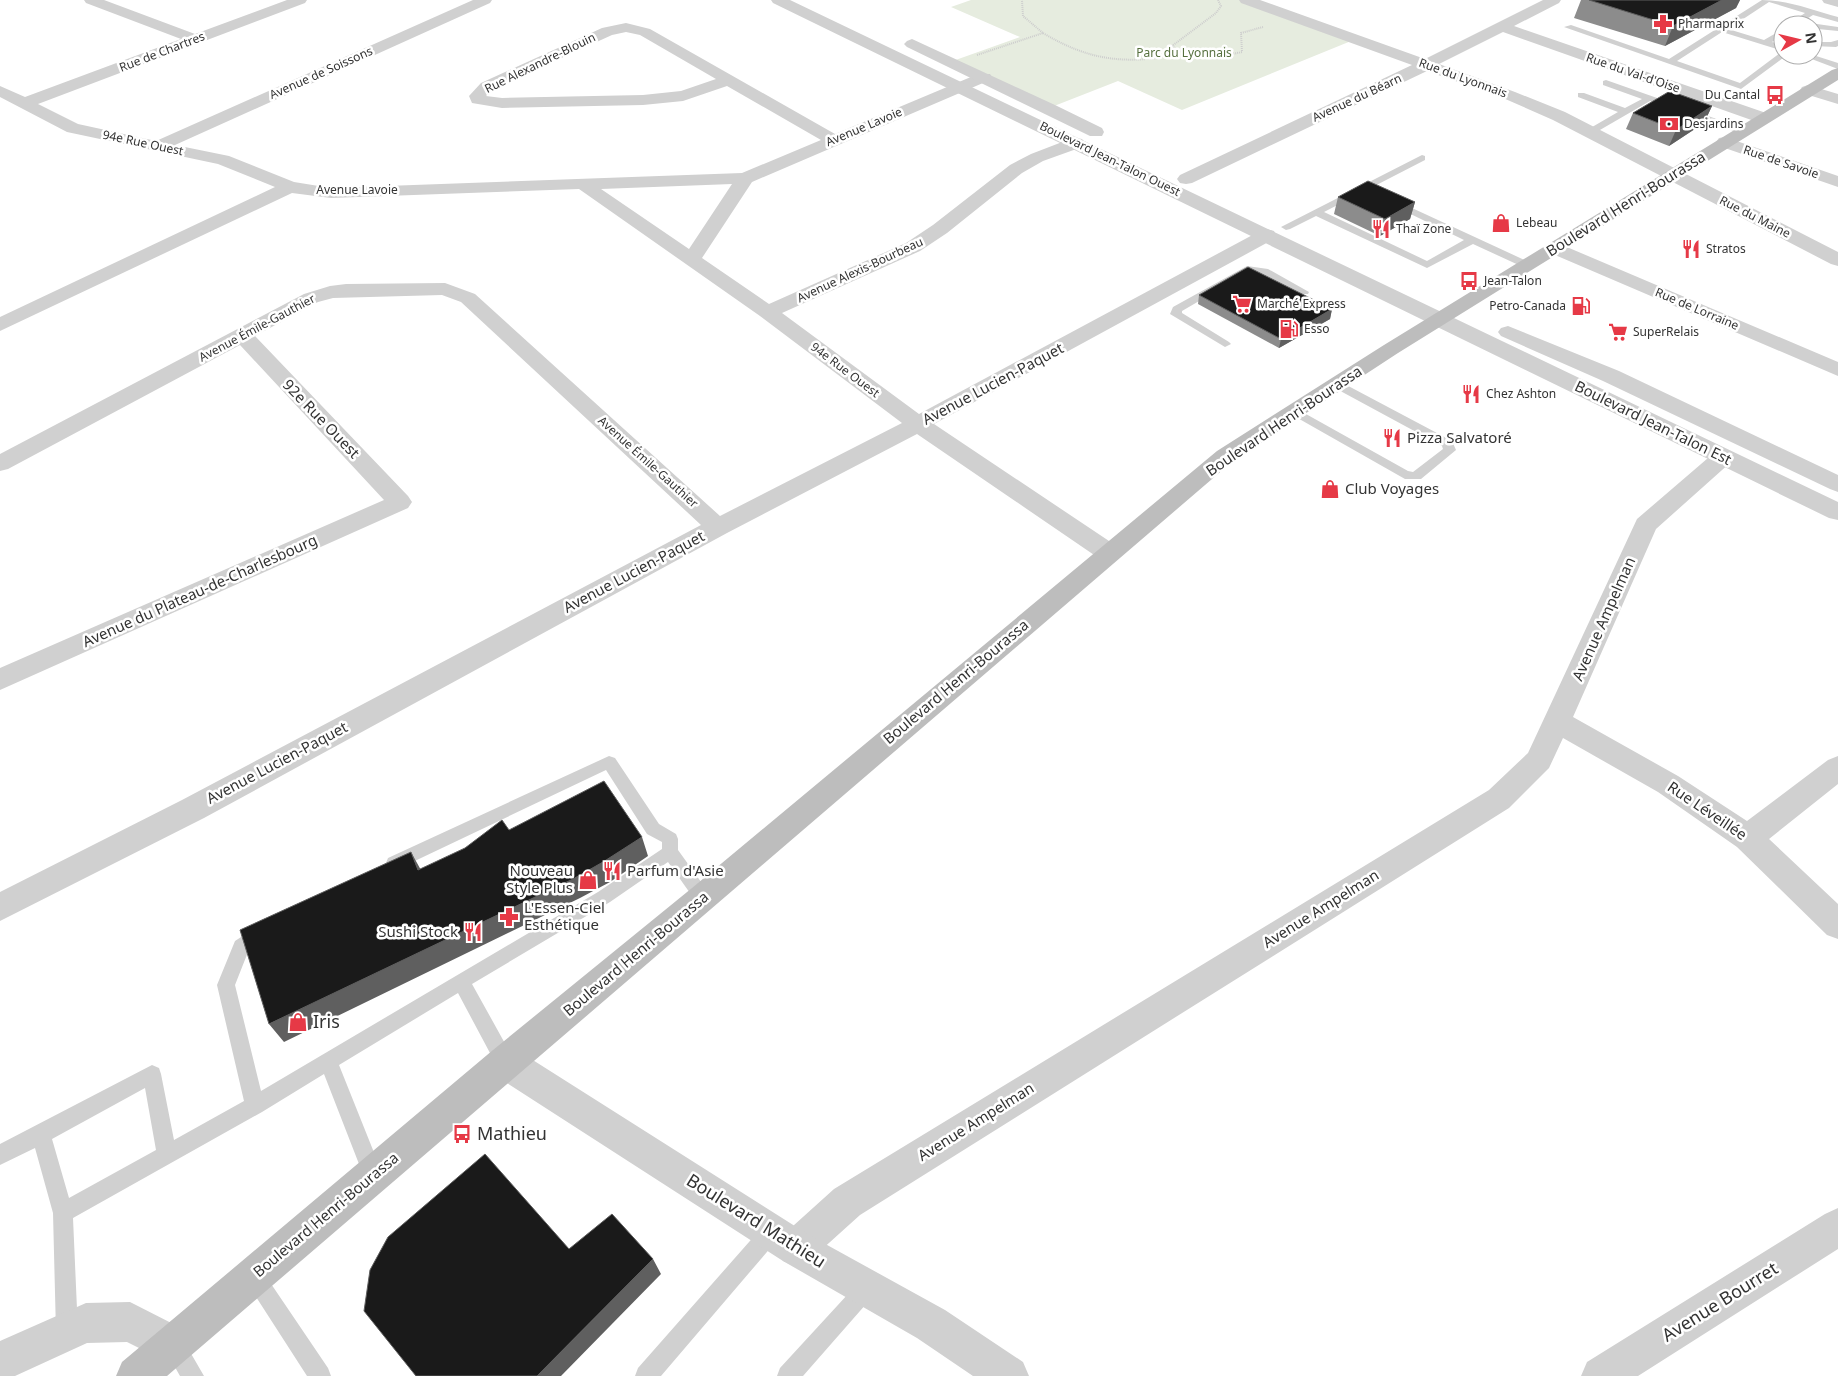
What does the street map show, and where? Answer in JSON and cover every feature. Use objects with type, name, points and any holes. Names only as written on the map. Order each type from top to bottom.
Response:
[{"type":"main road","name":"Boulevard Henri-Bourassa","points":[[136,1376],[183,1360],[254,1276],[505,1062],[1225,456],[1337,384],[1838,73]]},
{"type":"street","points":[[92,0],[195,39]]},
{"type":"street","name":"Rue de Chartres","points":[[25,104],[300,0]]},
{"type":"street","name":"Avenue de Soissons","points":[[156,147],[485,0]]},
{"type":"street","name":"Boulevard Jean-Talon Ouest","points":[[778,0],[1076,143],[1276,231],[1449,315]]},
{"type":"street","name":"Rue du Lyonnais","points":[[1246,0],[1509,94],[1590,132],[1672,175]]},
{"type":"street","name":"Avenue du Béarn","points":[[1186,179],[1426,65],[1554,0]]},
{"type":"street","points":[[1829,0],[1838,3]]},
{"type":"street","points":[[1287,14],[1304,3]]},
{"type":"street","name":"Rue Alexandre-Blouin","points":[[728,80],[682,96],[643,100],[502,103],[478,100],[477,96],[487,86],[598,35],[616,28],[626,27],[645,32],[834,140]]},
{"type":"street","name":"Rue du Val-d'Oise","points":[[1502,27],[1763,118]]},
{"type":"street","name":"Boulevard Jean-Talon Ouest","points":[[897,37],[984,77],[1109,139]]},
{"type":"street","name":"Avenue Lavoie","points":[[290,187],[331,192],[745,178],[984,77]]},
{"type":"street","points":[[1808,90],[1838,99]]},
{"type":"street","name":"94e Rue Ouest","points":[[0,91],[73,128],[223,160],[290,187]]},
{"type":"street","name":"Rue de Savoie","points":[[1725,142],[1838,182]]},
{"type":"street","name":"Avenue Alexis-Bourbeau","points":[[767,312],[913,247],[932,236],[1018,167],[1076,143]]},
{"type":"street","name":"Boulevard Jean-Talon Ouest","points":[[1152,161],[1276,231]]},
{"type":"street","name":"Rue du Maine","points":[[1672,175],[1838,260]]},
{"type":"street","points":[[692,259],[745,178]]},
{"type":"street","name":"94e Rue Ouest","points":[[583,184],[767,312],[918,424],[1109,553]]},
{"type":"street","points":[[0,326],[290,187]]},
{"type":"street","name":"Avenue Lucien-Paquet","points":[[0,907],[201,804],[718,527],[918,424],[1276,231]]},
{"type":"street","name":"Rue de Lorraine","points":[[1555,248],[1838,370]]},
{"type":"street","name":"Avenue Émile-Gauthier","points":[[0,464],[311,298],[330,292],[445,289],[468,298],[718,527]]},
{"type":"street","name":"Boulevard Jean-Talon Est","points":[[1449,315],[1723,457],[1838,512]]},
{"type":"street","name":"Boulevard Jean-Talon Est","points":[[1449,315],[1611,376],[1838,484]]},
{"type":"street","name":"92e Rue Ouest","points":[[242,336],[400,502]]},
{"type":"street","name":"Avenue Ampelman","points":[[784,1240],[1499,799],[1539,760],[1558,722],[1646,525],[1723,457]]},
{"type":"street","name":"Avenue du Plateau-de-Charlesbourg","points":[[0,680],[400,502]]},
{"type":"street","name":"Rue Léveillée","points":[[1558,722],[1668,784],[1748,838],[1838,925]]},
{"type":"street","points":[[1748,838],[1838,768]]},
{"type":"street","name":"Boulevard Mathieu","points":[[505,1062],[784,1240],[931,1324],[1009,1376]]},
{"type":"street","name":"Avenue Bourret","points":[[1601,1376],[1838,1227]]},
{"type":"street","points":[[0,1362],[86,1323],[130,1322],[183,1360]]},
{"type":"lane","points":[[1670,62],[1768,0],[1838,20]]},
{"type":"lane","points":[[1744,6],[1753,8]]},
{"type":"lane","points":[[1807,15],[1812,12]]},
{"type":"lane","points":[[1568,27],[1741,86],[1773,59]]},
{"type":"lane","points":[[1823,27],[1838,28]]},
{"type":"lane","points":[[1826,36],[1838,28]]},
{"type":"lane","points":[[1721,29],[1773,46]]},
{"type":"lane","points":[[1765,43],[1773,38]]},
{"type":"lane","points":[[1823,44],[1833,45],[1838,42]]},
{"type":"lane","points":[[1823,61],[1838,66]]},
{"type":"lane","points":[[1606,83],[1742,131]]},
{"type":"lane","points":[[1581,95],[1626,112]]},
{"type":"lane","points":[[1590,132],[1649,98]]},
{"type":"lane","points":[[1276,231],[1366,190],[1422,158]]},
{"type":"lane","points":[[1387,200],[1527,266]]},
{"type":"lane","points":[[1316,212],[1427,265],[1472,240]]},
{"type":"lane","points":[[1225,344],[1176,314],[1177,309],[1247,269],[1264,271],[1304,292]]},
{"type":"lane","points":[[1293,412],[1404,476],[1416,476],[1450,450],[1448,444],[1337,384]]},
{"type":"lane","points":[[380,870],[609,762],[653,829],[670,839],[670,852],[702,898]]},
{"type":"lane","points":[[63,1213],[255,1105],[604,897],[670,852]]},
{"type":"lane","points":[[255,1105],[226,985],[241,948],[276,921]]},
{"type":"lane","points":[[461,981],[505,1062]]},
{"type":"lane","points":[[328,1061],[373,1175]]},
{"type":"lane","points":[[0,1155],[152,1074],[167,1155]]},
{"type":"lane","points":[[41,1134],[63,1213],[67,1332]]},
{"type":"lane","points":[[646,1376],[784,1240]]},
{"type":"lane","points":[[254,1276],[320,1376]]},
{"type":"lane","points":[[788,1376],[867,1288]]},
{"type":"path","points":[[1022,0],[1023,16],[1043,33],[1062,45],[1097,59],[1133,62],[1182,54],[1206,56],[1242,52],[1241,33],[1266,26],[1287,14]]},
{"type":"path","points":[[1182,54],[1172,46],[1175,40],[1188,35],[1218,13],[1221,6],[1218,0]]},
{"type":"path","points":[[952,63],[1043,33]]},
{"type":"green space","name":"Parc du Lyonnais","points":[[971,0],[1246,0],[1356,39],[1182,110],[1118,81],[1049,108],[950,62],[1020,37],[951,7]]},
{"type":"building","points":[[1589,0],[1722,0],[1673,26]]},
{"type":"building","points":[[1670,91],[1712,106],[1676,130],[1633,113]]},
{"type":"building","points":[[1368,181],[1415,202],[1385,219],[1338,197]]},
{"type":"building","points":[[1248,267],[1332,309],[1281,339],[1199,295]]},
{"type":"building","points":[[604,781],[642,837],[573,879],[269,1024],[240,930],[411,852],[418,870],[465,848],[502,820],[509,830]]},
{"type":"building","points":[[485,1154],[569,1249],[612,1214],[653,1259],[537,1376],[416,1376],[364,1311],[370,1270],[388,1237]]},
{"type":"place","name":"Pharmaprix","points":[[1663,24]]},
{"type":"place","name":"Du Cantal","points":[[1775,95]]},
{"type":"place","name":"Desjardins","points":[[1669,124]]},
{"type":"place","name":"Lebeau","points":[[1501,223]]},
{"type":"place","name":"Thaï Zone","points":[[1381,229]]},
{"type":"place","name":"Stratos","points":[[1691,249]]},
{"type":"place","name":"Jean-Talon","points":[[1469,281]]},
{"type":"place","name":"Marché Express","points":[[1242,304]]},
{"type":"place","name":"Petro-Canada","points":[[1581,306]]},
{"type":"place","name":"Esso","points":[[1289,329]]},
{"type":"place","name":"SuperRelais","points":[[1618,332]]},
{"type":"place","name":"Chez Ashton","points":[[1471,394]]},
{"type":"place","name":"Pizza Salvatoré","points":[[1392,438]]},
{"type":"place","name":"Club Voyages","points":[[1330,489]]},
{"type":"place","name":"Parfum d'Asie","points":[[612,871]]},
{"type":"place","name":"Nouveau Style Plus","points":[[588,880]]},
{"type":"place","name":"L'Essen-Ciel Esthétique","points":[[509,917]]},
{"type":"place","name":"Sushi Stock","points":[[473,932]]},
{"type":"place","name":"Iris","points":[[298,1022]]},
{"type":"place","name":"Mathieu","points":[[462,1134]]}]
